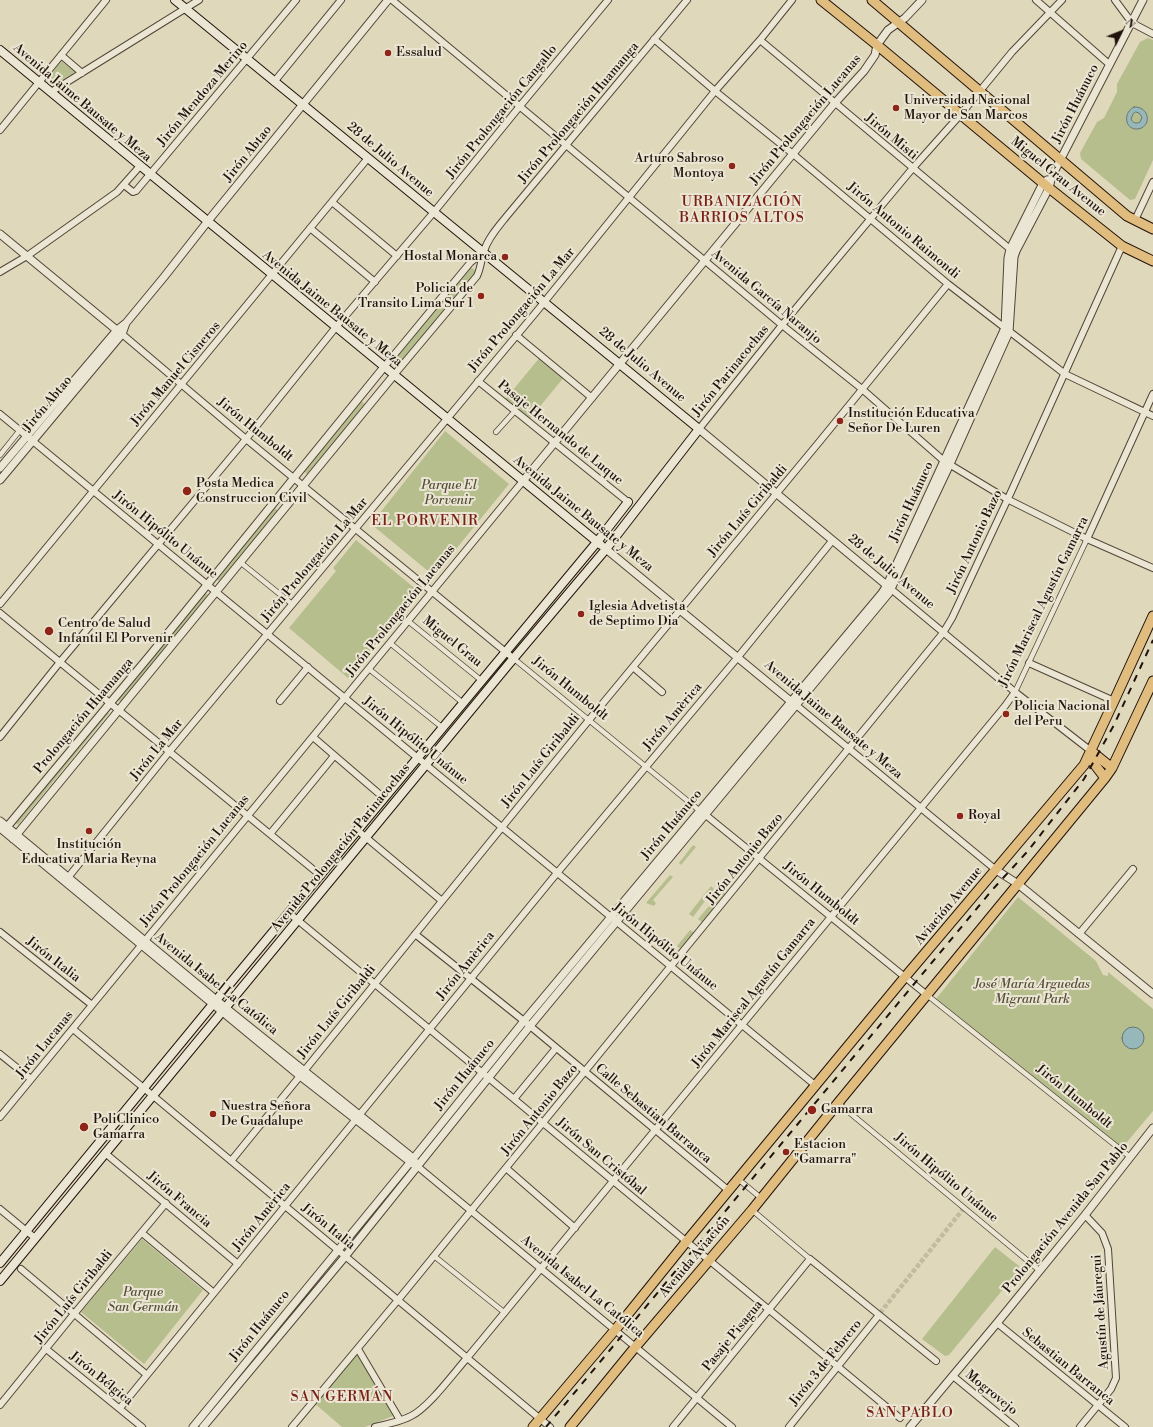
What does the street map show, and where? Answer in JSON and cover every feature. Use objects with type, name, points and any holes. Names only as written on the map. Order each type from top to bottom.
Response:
[{"type":"main road","name":"28 de Julio Avenue","points":[[175,0],[699,429]]},
{"type":"main road","name":"Miguel Grau Avenue","points":[[821,0],[961,114],[1046,186],[1122,246],[1153,261]]},
{"type":"main road","name":"Miguel Grau Avenue","points":[[872,0],[980,90],[1060,160],[1135,220],[1153,229]]},
{"type":"main road","name":"Avenida Jaime Bausate y Meza","points":[[0,50],[606,549]]},
{"type":"main road","name":"Avenida Prolongación Parinacochas","points":[[0,1281],[513,658],[606,549],[699,429]]},
{"type":"main road","name":"Avenida Prolongación Parinacochas","points":[[0,1263],[597,542],[628,502]]},
{"type":"main road","name":"Aviación Avenue","points":[[728,1190],[1084,765],[1153,616]]},
{"type":"main road","points":[[838,1103],[1105,778],[1112,768],[1153,681]]},
{"type":"main road","name":"28 de Julio Avenue","points":[[1091,751],[1112,768]]},
{"type":"main road","points":[[1091,751],[1092,761],[1105,778]]},
{"type":"main road","name":"Avenida Aviación","points":[[570,1427],[636,1346],[752,1210],[838,1103]]},
{"type":"main road","name":"Avenida Aviación","points":[[533,1427],[615,1330],[728,1190]]},
{"type":"street","points":[[0,130],[106,0]]},
{"type":"street","points":[[51,92],[199,0]]},
{"type":"street","name":"Jirón Mendoza Merino","points":[[124,185],[135,192],[296,0]]},
{"type":"street","points":[[274,82],[341,0]]},
{"type":"street","name":"Jirón Abtao","points":[[0,480],[30,438],[119,332],[388,0]]},
{"type":"street","name":"Avenida García Naranjo","points":[[392,0],[782,325],[862,389],[947,462],[1007,499],[1153,568]]},
{"type":"street","name":"Jirón Prolongación Cangallo","points":[[0,738],[60,662],[159,545],[336,327],[434,212],[608,0]]},
{"type":"street","name":"Jirón Prolongación Huamanga","points":[[483,252],[488,241],[506,217],[687,0]]},
{"type":"street","name":"Jirón Prolongación La Mar","points":[[267,634],[516,336],[715,91],[760,40],[792,0]]},
{"type":"street","name":"Jirón Prolongación Lucanas","points":[[92,1005],[834,104],[864,71],[874,55],[877,45],[888,30],[906,18],[922,0]]},
{"type":"street","points":[[1036,0],[1110,64]]},
{"type":"street","name":"Jirón Parinacochas","points":[[699,429],[782,325],[912,169],[961,114],[1012,52],[1062,0]]},
{"type":"street","points":[[1115,0],[1132,23],[1153,34]]},
{"type":"street","name":"Jirón Huánuco","points":[[1007,330],[1008,258],[1010,249],[1052,176],[1143,0]]},
{"type":"street","name":"Jirón Antonio Raimondi","points":[[654,39],[948,284],[1065,374],[1153,416]]},
{"type":"street","name":"Jirón Misti","points":[[760,40],[834,104],[1010,249]]},
{"type":"street","points":[[61,55],[82,73]]},
{"type":"street","name":"Jirón Manuel Cisneros","points":[[0,604],[368,158]]},
{"type":"street","points":[[0,272],[27,256],[117,192],[140,166]]},
{"type":"street","points":[[1135,220],[1153,182]]},
{"type":"street","name":"Jirón Huánuco","points":[[203,1427],[346,1256],[530,1026],[706,816],[794,703],[889,587],[1007,330],[1014,257],[1046,186]]},
{"type":"street","points":[[332,202],[397,256]]},
{"type":"street","points":[[310,228],[374,282]]},
{"type":"street","name":"Jirón Humboldt","points":[[0,234],[246,439],[706,816],[1130,1157]]},
{"type":"street","name":"Jirón Antonio Bazo","points":[[292,1427],[358,1349],[943,633],[952,618],[1065,374],[1122,246]]},
{"type":"street","name":"Prolongación Huamanga","points":[[2,828],[110,703],[470,263],[483,252]]},
{"type":"street","name":"Prolongación Huamanga","points":[[15,837],[303,485],[477,276],[481,266],[483,252]]},
{"type":"street","name":"Jirón Luís Giribaldi","points":[[231,1161],[589,720],[948,284]]},
{"type":"street","points":[[516,336],[592,398]]},
{"type":"street","name":"Pasaje Hernando de Luque","points":[[478,381],[628,502]]},
{"type":"street","name":"Jirón Mariscal Agustín Gamarra","points":[[375,1427],[411,1416],[421,1410],[468,1358],[1005,706],[1015,692],[1029,663],[1153,394]]},
{"type":"street","points":[[496,432],[515,411]]},
{"type":"street","name":"Jirón Hipólito Unánue","points":[[0,414],[815,1085]]},
{"type":"street","name":"28 de Julio Avenue","points":[[699,429],[943,633],[1015,692],[1091,751]]},
{"type":"street","points":[[0,455],[20,430]]},
{"type":"street","name":"Jirón Abtao","points":[[0,468],[30,438]]},
{"type":"street","name":"Jirón Amèrica","points":[[120,1408],[557,872],[738,657],[832,541]]},
{"type":"street","name":"Avenida Jaime Bausate y Meza","points":[[606,549],[996,870],[1018,884],[1152,991]]},
{"type":"street","points":[[240,562],[292,604]]},
{"type":"street","points":[[0,613],[320,875]]},
{"type":"street","name":"Miguel Grau","points":[[408,621],[482,681]]},
{"type":"street","name":"Jirón La Mar","points":[[67,880],[169,752],[267,634]]},
{"type":"street","points":[[390,643],[463,703]]},
{"type":"street","points":[[1029,663],[1114,701]]},
{"type":"street","points":[[280,701],[308,667]]},
{"type":"street","points":[[633,667],[662,692]]},
{"type":"street","points":[[369,669],[443,728]]},
{"type":"street","name":"Jirón Huánuco","points":[[193,1427],[524,1021],[700,811],[794,703]]},
{"type":"street","points":[[313,737],[384,798]]},
{"type":"street","points":[[270,834],[334,756]]},
{"type":"street","name":"Avenida Isabel La Católica","points":[[0,821],[2,828],[15,837],[357,1118],[412,1160],[417,1166],[732,1427]]},
{"type":"street","points":[[357,830],[442,901]]},
{"type":"street","points":[[1079,934],[1133,869]]},
{"type":"street","name":"Jirón San Cristóbal","points":[[289,913],[900,1418]]},
{"type":"street","name":"Jirón Italia","points":[[0,932],[92,1005]]},
{"type":"street","name":"Calle Sebastian Barranca","points":[[415,934],[524,1021],[728,1190]]},
{"type":"street","name":"Jirón Lucanas","points":[[0,1117],[92,1005]]},
{"type":"street","name":"Jirón Italia","points":[[73,1029],[550,1427]]},
{"type":"street","points":[[514,1099],[556,1048]]},
{"type":"street","points":[[0,1054],[32,1079]]},
{"type":"street","name":"Jirón Hipólito Unánue","points":[[838,1103],[1040,1271]]},
{"type":"street","name":"Prolongación Avenida San Pablo","points":[[910,1427],[1040,1271],[1153,1128]]},
{"type":"street","name":"Jirón Francia","points":[[105,1153],[238,1264]]},
{"type":"street","points":[[506,1168],[575,1228]]},
{"type":"street","points":[[738,1179],[761,1198]]},
{"type":"street","name":"Jirón Luís Giribaldi","points":[[0,1405],[45,1348],[166,1204]]},
{"type":"street","points":[[0,1208],[36,1238]]},
{"type":"street","points":[[752,1210],[936,1361]]},
{"type":"street","name":"Agustín de Jáuregui","points":[[1080,1427],[1111,1389],[1116,1378],[1108,1249],[1102,1233],[1085,1215]]},
{"type":"street","points":[[142,1233],[214,1293]]},
{"type":"street","points":[[434,1256],[505,1313]]},
{"type":"street","name":"Pasaje Pisagua","points":[[673,1427],[810,1259]]},
{"type":"street","points":[[21,1269],[147,1375]]},
{"type":"street","points":[[301,1295],[308,1301]]},
{"type":"street","name":"Jirón 3 de Febrero","points":[[789,1427],[880,1314]]},
{"type":"street","name":"Sebastian Barranca","points":[[997,1323],[1125,1427]]},
{"type":"street","name":"Jirón Bélgica","points":[[45,1348],[142,1427]]},
{"type":"street","points":[[358,1349],[400,1420]]},
{"type":"street","name":"Mogrovejo","points":[[953,1376],[1014,1427]]},
{"type":"green space","points":[[1148,38],[1153,40],[1153,160],[1135,199],[1130,200],[1081,159],[1080,153],[1097,122],[1104,118],[1117,92],[1117,84],[1140,42]]},
{"type":"green space","points":[[61,61],[75,72],[55,84],[48,78]]},
{"type":"green space","points":[[471,267],[477,272],[398,365],[392,361]]},
{"type":"green space","points":[[541,356],[565,376],[528,421],[503,402]]},
{"type":"green space","points":[[360,400],[366,405],[307,474],[301,469]]},
{"type":"green space","name":"Parque El Porvenir","points":[[445,431],[509,484],[434,576],[371,524]]},
{"type":"green space","points":[[274,507],[278,511],[222,579],[219,581],[213,578]]},
{"type":"green space","points":[[356,540],[417,590],[412,596],[414,598],[348,678],[289,628],[336,571],[333,568]]},
{"type":"green space","points":[[202,591],[208,595],[121,702],[115,698]]},
{"type":"green space","points":[[105,710],[109,713],[18,825],[14,821]]},
{"type":"green space","points":[[693,845],[696,847],[681,865],[679,863]]},
{"type":"green space","points":[[670,875],[673,877],[653,900],[656,903],[654,906],[646,903]]},
{"type":"green space","points":[[711,886],[714,889],[693,917],[689,914]]},
{"type":"green space","points":[[722,891],[726,895],[703,923],[698,919]]},
{"type":"green space","name":"José María Arguedas Migrant Park","points":[[1018,897],[1096,961],[1103,975],[1108,976],[1108,972],[1153,1009],[1153,1111],[1122,1148],[936,999]]},
{"type":"green space","points":[[690,930],[695,933],[682,950],[677,946]]},
{"type":"green space","name":"Parque San Germán","points":[[142,1239],[203,1290],[144,1364],[81,1312]]},
{"type":"green space","points":[[995,1247],[1019,1266],[1019,1270],[949,1355],[945,1356],[922,1339]]},
{"type":"green space","points":[[357,1351],[394,1414],[393,1416],[365,1427],[342,1427],[314,1403]]},
{"type":"water","points":[[1134,107],[1139,108],[1146,113],[1146,125],[1138,129],[1133,129],[1130,127],[1127,116],[1130,109]],"holes":[[[1136,112],[1142,117],[1140,122],[1134,122],[1131,119],[1133,114]]]},
{"type":"water","points":[[1133,1027],[1137,1028],[1143,1034],[1143,1042],[1137,1048],[1133,1049],[1129,1048],[1123,1042],[1122,1038],[1123,1034],[1129,1028]]},
{"type":"tunnel","points":[[880,1313],[964,1208]]},
{"type":"railway","points":[[546,1427],[993,889],[1027,852],[1084,779],[1114,725],[1153,640]]},
{"type":"place","name":"Essalud","points":[[388,53]]},
{"type":"place","name":"Universidad Nacional Mayor de San Marcos","points":[[896,108]]},
{"type":"place","name":"Arturo Sabroso Montoya","points":[[732,166]]},
{"type":"place","name":"Hostal Monarca","points":[[505,257]]},
{"type":"place","name":"Policia de Transito Lima Sur 1","points":[[481,296]]},
{"type":"place","name":"Institución Educativa Señor De Luren","points":[[840,421]]},
{"type":"place","name":"Posta Medica Construccion Civil","points":[[187,491]]},
{"type":"place","name":"Iglesia Advetista de Septimo Dia","points":[[581,614]]},
{"type":"place","name":"Centro de Salud Infantil El Porvenir","points":[[49,631]]},
{"type":"place","name":"Policia Nacional del Peru","points":[[1006,714]]},
{"type":"place","name":"Royal","points":[[960,816]]},
{"type":"place","name":"Institución Educativa Maria Reyna","points":[[89,831]]},
{"type":"place","name":"Gamarra","points":[[812,1110]]},
{"type":"place","name":"Nuestra Señora De Guadalupe","points":[[213,1114]]},
{"type":"place","name":"PoliClinico Gamarra","points":[[84,1127]]},
{"type":"place","name":"Estacion \"Gamarra\"","points":[[786,1152]]},
{"type":"district","name":"URBANIZACIÓN BARRIOS ALTOS","points":[[742,212]]},
{"type":"district","name":"EL PORVENIR","points":[[425,522]]},
{"type":"district","name":"SAN GERMÁN","points":[[342,1398]]},
{"type":"district","name":"SAN PABLO","points":[[910,1414]]}]
